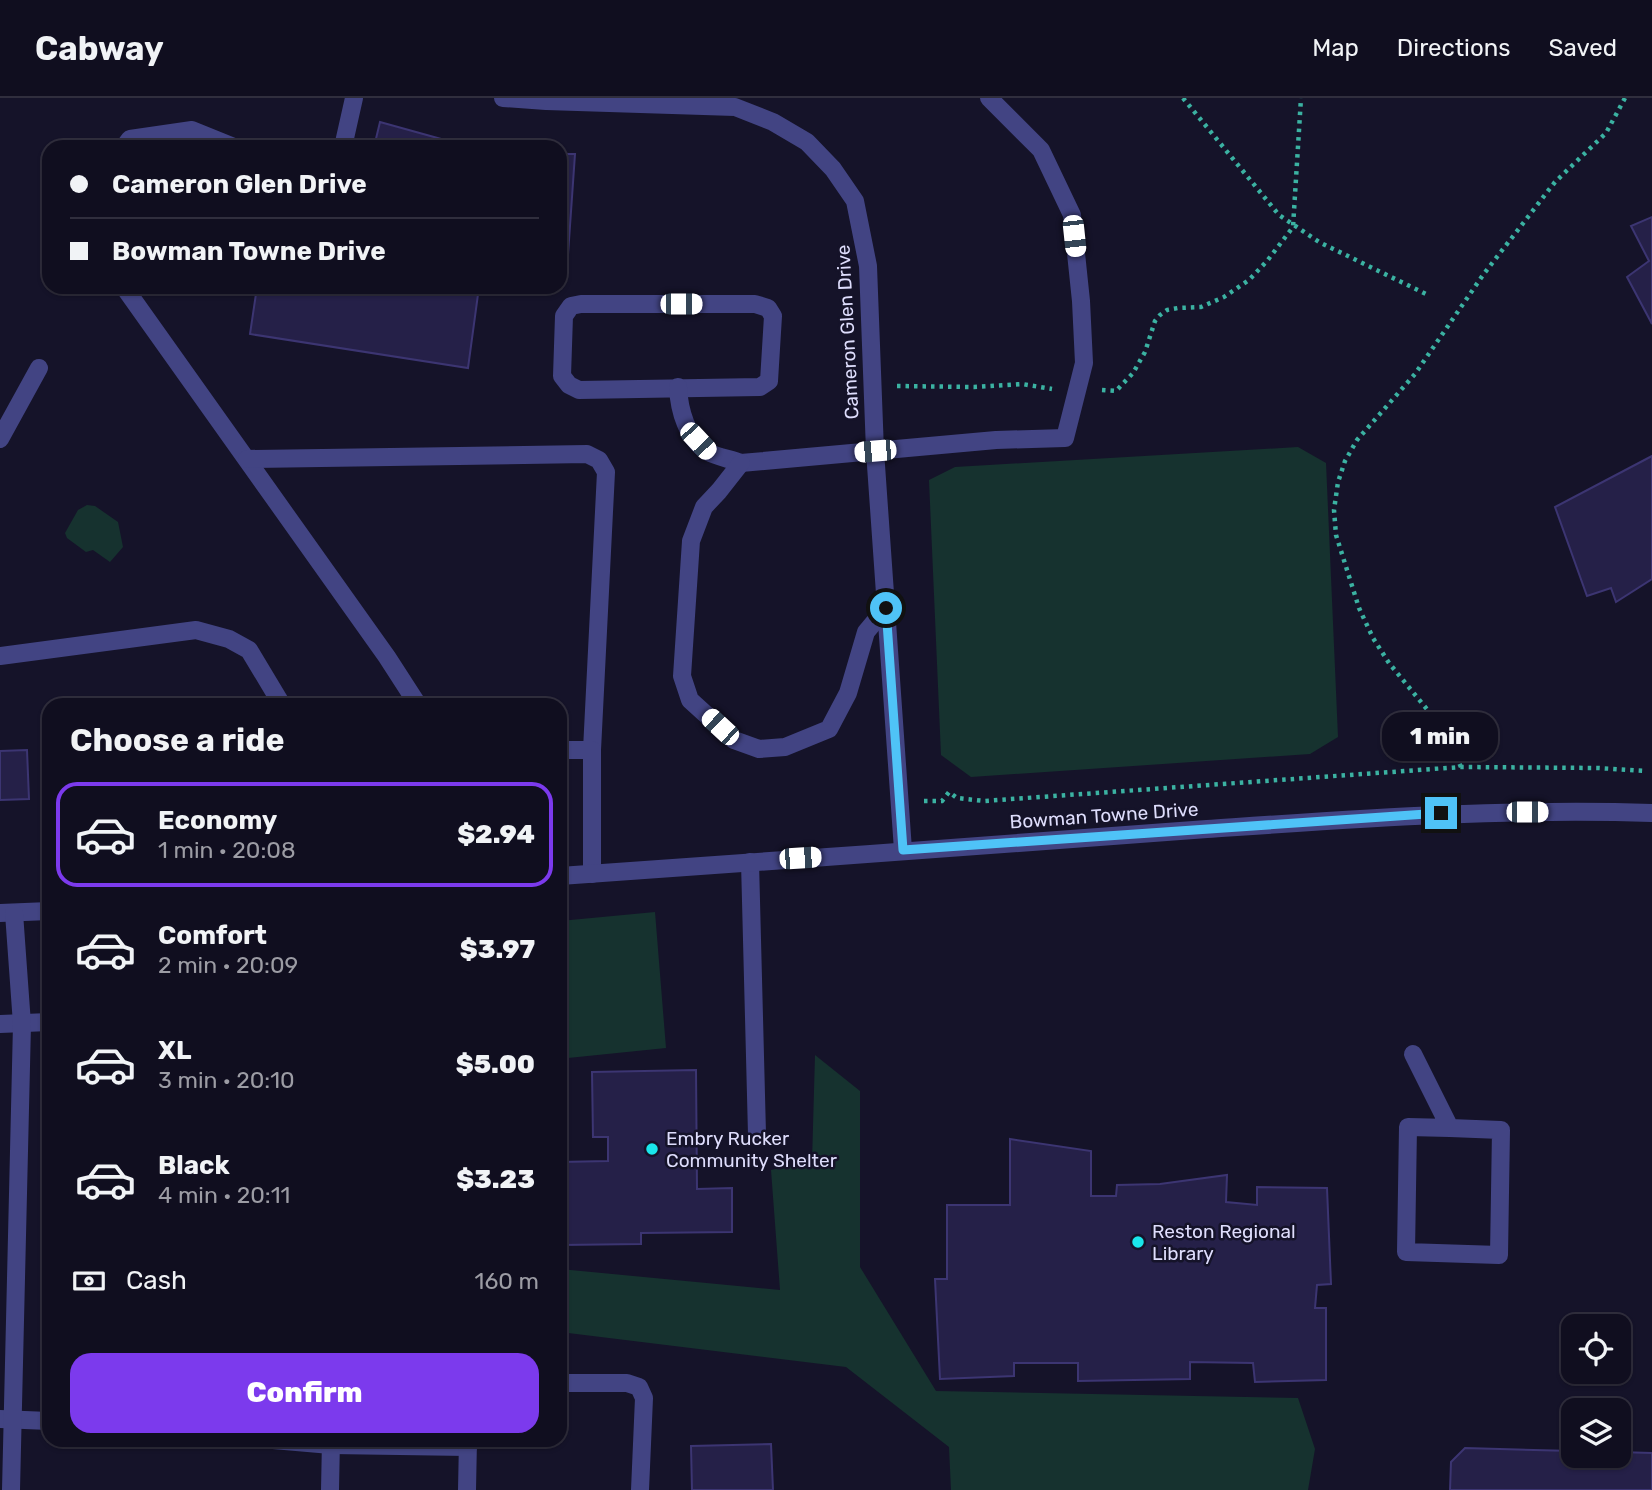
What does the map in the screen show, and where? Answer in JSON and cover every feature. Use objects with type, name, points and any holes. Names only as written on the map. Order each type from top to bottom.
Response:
[{"type":"street","points":[[345,140],[354,98]]},
{"type":"street","name":"Cameron Glen Drive","points":[[503,98],[735,107],[773,122],[807,142],[833,169],[855,201],[868,266],[871,386],[903,850]]},
{"type":"street","points":[[678,387],[688,430],[708,451],[741,463],[996,440],[1065,439],[1084,363],[1081,300],[1072,215],[1041,150],[989,98]]},
{"type":"street","points":[[129,140],[192,130],[217,140]]},
{"type":"street","points":[[129,294],[413,698]]},
{"type":"street","points":[[755,304],[768,308],[773,316],[769,381],[760,387],[678,387],[579,390],[569,385],[562,376],[564,316],[571,306],[755,304]]},
{"type":"street","points":[[0,439],[38,368]]},
{"type":"street","points":[[247,459],[587,454],[599,460],[606,472],[592,750],[592,874]]},
{"type":"street","points":[[741,463],[704,507],[691,541],[682,676],[690,700],[734,740],[759,749],[785,747],[829,729],[848,692],[866,632],[886,608]]},
{"type":"street","points":[[0,656],[196,630],[229,639],[249,650],[278,698]]},
{"type":"street","points":[[567,750],[592,750]]},
{"type":"street","name":"Bowman Towne Drive","points":[[567,876],[1441,813],[1652,813]]},
{"type":"street","points":[[750,862],[757,1134]]},
{"type":"street","points":[[10,1490],[6,1419],[22,1024],[7,913],[42,911]]},
{"type":"street","points":[[0,1024],[42,1023]]},
{"type":"street","points":[[1413,1054],[1451,1128]]},
{"type":"street","points":[[1408,1127],[1451,1128],[1501,1130],[1499,1255],[1406,1252],[1408,1127]]},
{"type":"street","points":[[567,1383],[627,1383],[639,1387],[644,1398],[640,1490]]},
{"type":"street","points":[[6,1419],[42,1421]]},
{"type":"street","points":[[330,1490],[331,1447]]},
{"type":"street","points":[[467,1490],[468,1447]]},
{"type":"path","points":[[1183,98],[1279,215],[1339,253],[1426,294]]},
{"type":"path","points":[[871,386],[974,387],[1022,384],[1077,392],[1116,391],[1133,373],[1160,315],[1167,310],[1201,307],[1224,297],[1249,280],[1293,226],[1301,98]]},
{"type":"path","points":[[1461,767],[1444,730],[1389,663],[1359,608],[1336,535],[1334,510],[1338,482],[1345,461],[1357,440],[1415,374],[1483,275],[1555,182],[1606,133],[1625,98]]},
{"type":"path","points":[[898,801],[942,801],[949,792],[957,798],[984,801],[1461,767],[1584,767],[1647,771]]},
{"type":"green space","points":[[1298,447],[1326,463],[1338,737],[1310,754],[971,777],[941,755],[929,480],[955,467]]},
{"type":"green space","points":[[87,505],[95,506],[118,522],[123,547],[110,562],[93,550],[86,552],[67,538],[65,533],[78,510]]},
{"type":"green space","points":[[655,912],[666,1048],[567,1059],[567,920]]},
{"type":"green space","points":[[815,1055],[860,1091],[860,1267],[936,1391],[1298,1398],[1315,1449],[1308,1490],[951,1490],[949,1447],[846,1367],[567,1333],[567,1270],[780,1290],[771,1170],[812,1162]]},
{"type":"building","points":[[380,122],[445,140],[376,140]]},
{"type":"building","points":[[567,154],[575,154],[567,269]]},
{"type":"building","points":[[1652,217],[1652,324],[1627,277],[1649,261],[1631,226]]},
{"type":"building","points":[[256,294],[478,294],[468,368],[250,334]]},
{"type":"building","points":[[1652,456],[1652,579],[1616,602],[1611,588],[1587,596],[1555,507]]},
{"type":"building","points":[[27,750],[29,799],[0,800],[0,751]]},
{"type":"building","name":"Embry Rucker Community Shelter","points":[[696,1070],[697,1189],[732,1188],[732,1232],[641,1233],[641,1244],[567,1245],[567,1162],[608,1161],[608,1137],[593,1137],[592,1072]]},
{"type":"building","name":"Reston Regional Library","points":[[1010,1139],[1091,1151],[1091,1196],[1116,1196],[1117,1185],[1160,1184],[1227,1175],[1226,1202],[1257,1205],[1257,1187],[1327,1188],[1331,1284],[1317,1285],[1315,1308],[1326,1308],[1326,1380],[1255,1382],[1253,1363],[1190,1362],[1190,1379],[1078,1381],[1078,1363],[1014,1363],[1014,1376],[940,1379],[935,1279],[947,1279],[947,1205],[1010,1205]]},
{"type":"building","points":[[771,1444],[773,1490],[692,1490],[691,1446]]},
{"type":"building","points":[[1465,1448],[1561,1451],[1561,1468],[1631,1468],[1631,1452],[1652,1453],[1652,1490],[1450,1490],[1451,1462]]},
{"type":"place","name":"Embry Rucker Community Shelter","points":[[652,1149]]},
{"type":"place","name":"Reston Regional Library","points":[[1138,1242]]},
{"type":"route","points":[[886,608],[903,850],[1441,813]]}]
